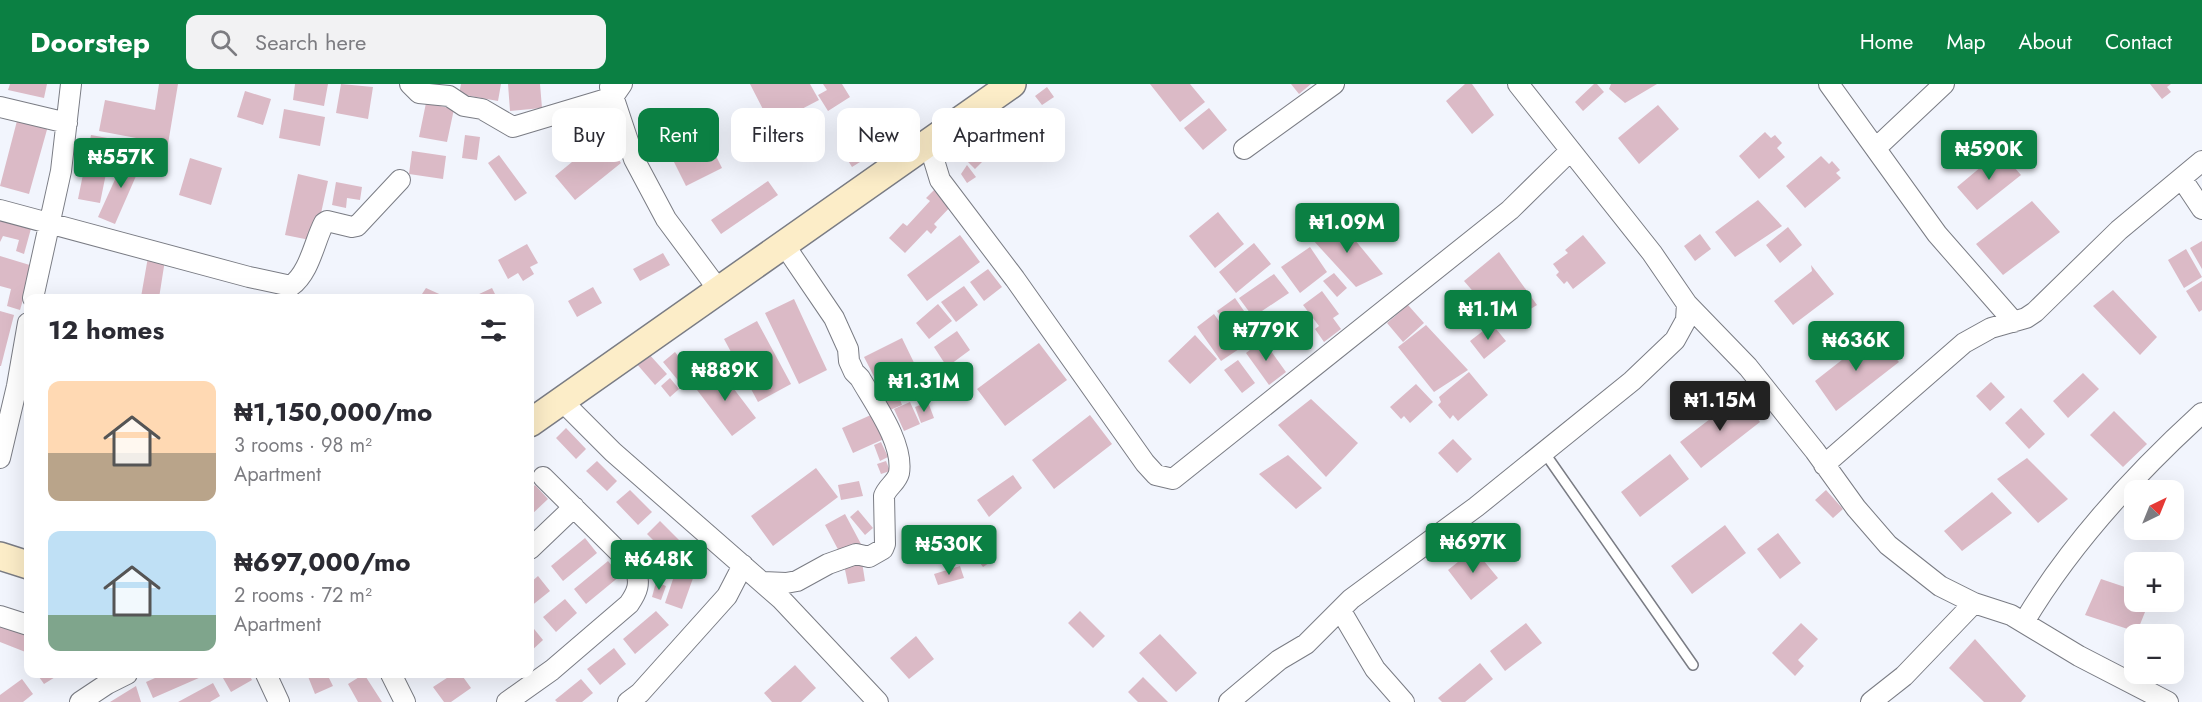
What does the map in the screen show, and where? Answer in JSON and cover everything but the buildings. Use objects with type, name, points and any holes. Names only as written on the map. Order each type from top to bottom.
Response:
[{"type":"main road","points":[[534,420],[1012,84]]},
{"type":"main road","points":[[0,556],[24,564]]},
{"type":"street","points":[[34,294],[61,171],[71,84]]},
{"type":"street","points":[[410,84],[419,93],[449,96],[464,106],[482,109],[513,127],[615,88],[634,159],[666,219],[718,289]]},
{"type":"street","points":[[1244,149],[1334,84]]},
{"type":"street","points":[[1518,84],[1652,253],[1687,304],[1748,367],[1887,545],[1940,586],[1974,603],[2011,615],[2079,657],[2168,702]]},
{"type":"street","points":[[1829,84],[1937,234],[2014,322]]},
{"type":"street","points":[[1876,148],[1944,84]]},
{"type":"street","points":[[0,107],[67,123]]},
{"type":"street","points":[[929,144],[940,180],[1015,279],[1140,456],[1156,475],[1173,479],[1510,210],[1570,151]]},
{"type":"street","points":[[1824,465],[1964,343],[1991,328],[2026,318],[2035,312],[2119,230],[2202,161]]},
{"type":"street","points":[[2182,178],[2202,209]]},
{"type":"street","points":[[0,210],[249,277],[291,285],[298,280],[324,223],[327,221],[352,227],[357,226],[400,180]]},
{"type":"street","points":[[763,582],[786,584],[847,557],[856,554],[869,558],[883,549],[885,544],[884,496],[899,473],[896,443],[849,361],[848,349],[834,318],[783,243]]},
{"type":"street","points":[[1228,702],[1279,660],[1306,644],[1351,599],[1457,521],[1632,381],[1675,340],[1686,320],[1687,304]]},
{"type":"street","points":[[1,448],[24,342]]},
{"type":"street","points":[[562,401],[614,452],[763,582],[878,702]]},
{"type":"street","points":[[2024,622],[2039,596],[2108,506],[2202,413]]},
{"type":"street","points":[[507,702],[552,670],[629,604],[637,593],[639,582],[636,569],[543,477]]},
{"type":"street","points":[[534,545],[574,507]]},
{"type":"street","points":[[628,702],[640,693],[708,619],[727,596],[743,565]]},
{"type":"street","points":[[1871,702],[1904,676],[1974,603]]},
{"type":"street","points":[[1341,611],[1375,669],[1404,702]]},
{"type":"street","points":[[0,616],[24,624]]},
{"type":"street","points":[[269,678],[279,702]]},
{"type":"street","points":[[393,678],[405,702]]},
{"type":"street","points":[[80,702],[102,679]]},
{"type":"lane","points":[[1544,452],[1693,665]]}]
